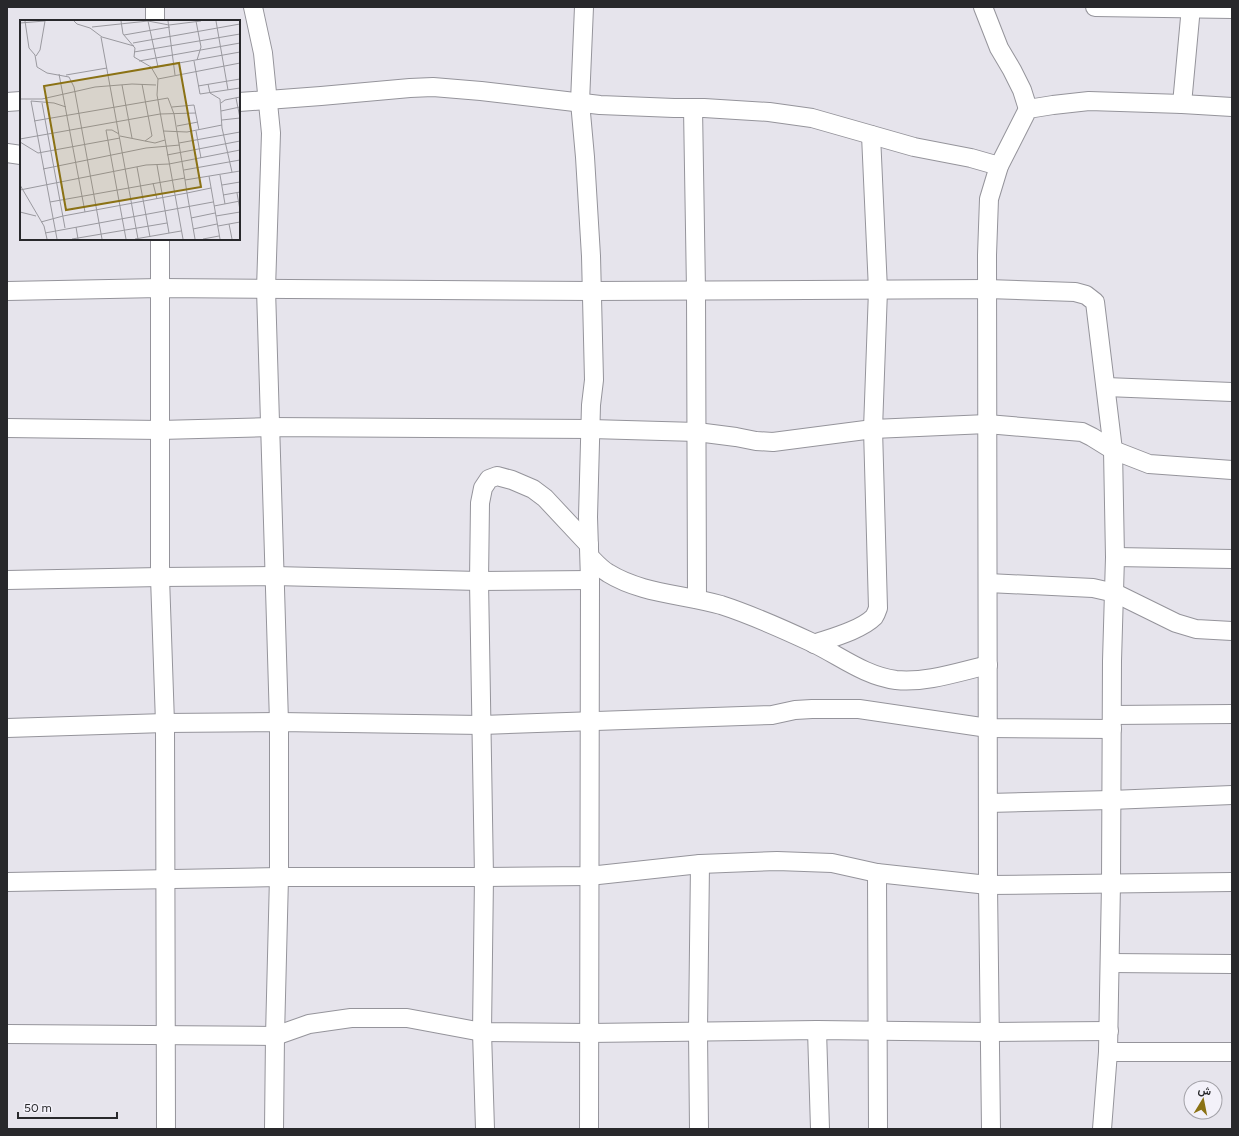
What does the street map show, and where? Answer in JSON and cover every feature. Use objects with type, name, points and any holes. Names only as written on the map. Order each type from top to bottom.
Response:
[{"type":"street","points":[[155,7],[155,20]]},
{"type":"street","points":[[254,7],[263,53],[269,100],[271,133],[266,289],[279,722],[279,877],[274,1129]]},
{"type":"street","points":[[584,7],[580,102],[592,256],[594,380],[588,517],[590,580],[589,1129]]},
{"type":"street","points":[[983,7],[999,48],[1022,90],[1028,109],[999,166],[989,200],[986,255],[988,885],[991,1129]]},
{"type":"street","points":[[1095,7],[1232,9]]},
{"type":"street","points":[[1182,104],[1191,8]]},
{"type":"street","points":[[240,102],[433,87],[608,105],[693,108],[786,114],[812,118],[914,147],[971,158],[999,166]]},
{"type":"street","points":[[7,102],[20,101]]},
{"type":"street","points":[[1028,109],[1089,101],[1232,107]]},
{"type":"street","points":[[693,108],[696,290],[697,599]]},
{"type":"street","points":[[814,644],[849,632],[875,616],[878,608],[873,429],[878,290],[872,135]]},
{"type":"street","points":[[7,153],[20,155]]},
{"type":"street","points":[[160,240],[160,577],[165,722],[166,1129]]},
{"type":"street","points":[[7,291],[160,288],[592,291],[987,290],[1076,292],[1086,295],[1095,302],[1113,450],[1115,593],[1112,661],[1109,1031],[1102,1129]]},
{"type":"street","points":[[1106,386],[1232,392]]},
{"type":"street","points":[[7,428],[160,430],[270,427],[591,429],[697,432],[756,441],[773,442],[873,429],[987,424],[1082,432],[1113,450],[1149,464],[1232,470]]},
{"type":"street","points":[[485,1129],[482,1032],[484,878],[479,581],[480,503],[483,488],[489,479],[497,476],[512,480],[533,489],[545,498],[607,572],[624,581],[645,589],[697,599],[722,606],[768,623],[814,644],[866,671],[895,680],[914,680],[988,665]]},
{"type":"street","points":[[1115,557],[1232,559]]},
{"type":"street","points":[[7,580],[274,576],[479,581],[590,580]]},
{"type":"street","points":[[988,583],[1093,588],[1115,593],[1176,623],[1196,629],[1232,631]]},
{"type":"street","points":[[7,728],[165,722],[482,725],[772,715],[795,710],[812,709],[859,709],[988,728],[1232,714]]},
{"type":"street","points":[[988,803],[1232,795]]},
{"type":"street","points":[[7,882],[279,877],[484,878],[589,876],[700,864],[777,861],[832,863],[877,873],[988,885],[1232,882]]},
{"type":"street","points":[[699,1129],[698,1031],[700,864]]},
{"type":"street","points":[[877,873],[878,1129]]},
{"type":"street","points":[[1110,963],[1232,964]]},
{"type":"street","points":[[7,1034],[275,1036],[309,1024],[351,1018],[407,1018],[482,1032],[589,1033],[817,1030],[990,1032],[1109,1031]]},
{"type":"street","points":[[817,1030],[820,1129]]},
{"type":"street","points":[[1108,1052],[1232,1052]]}]
